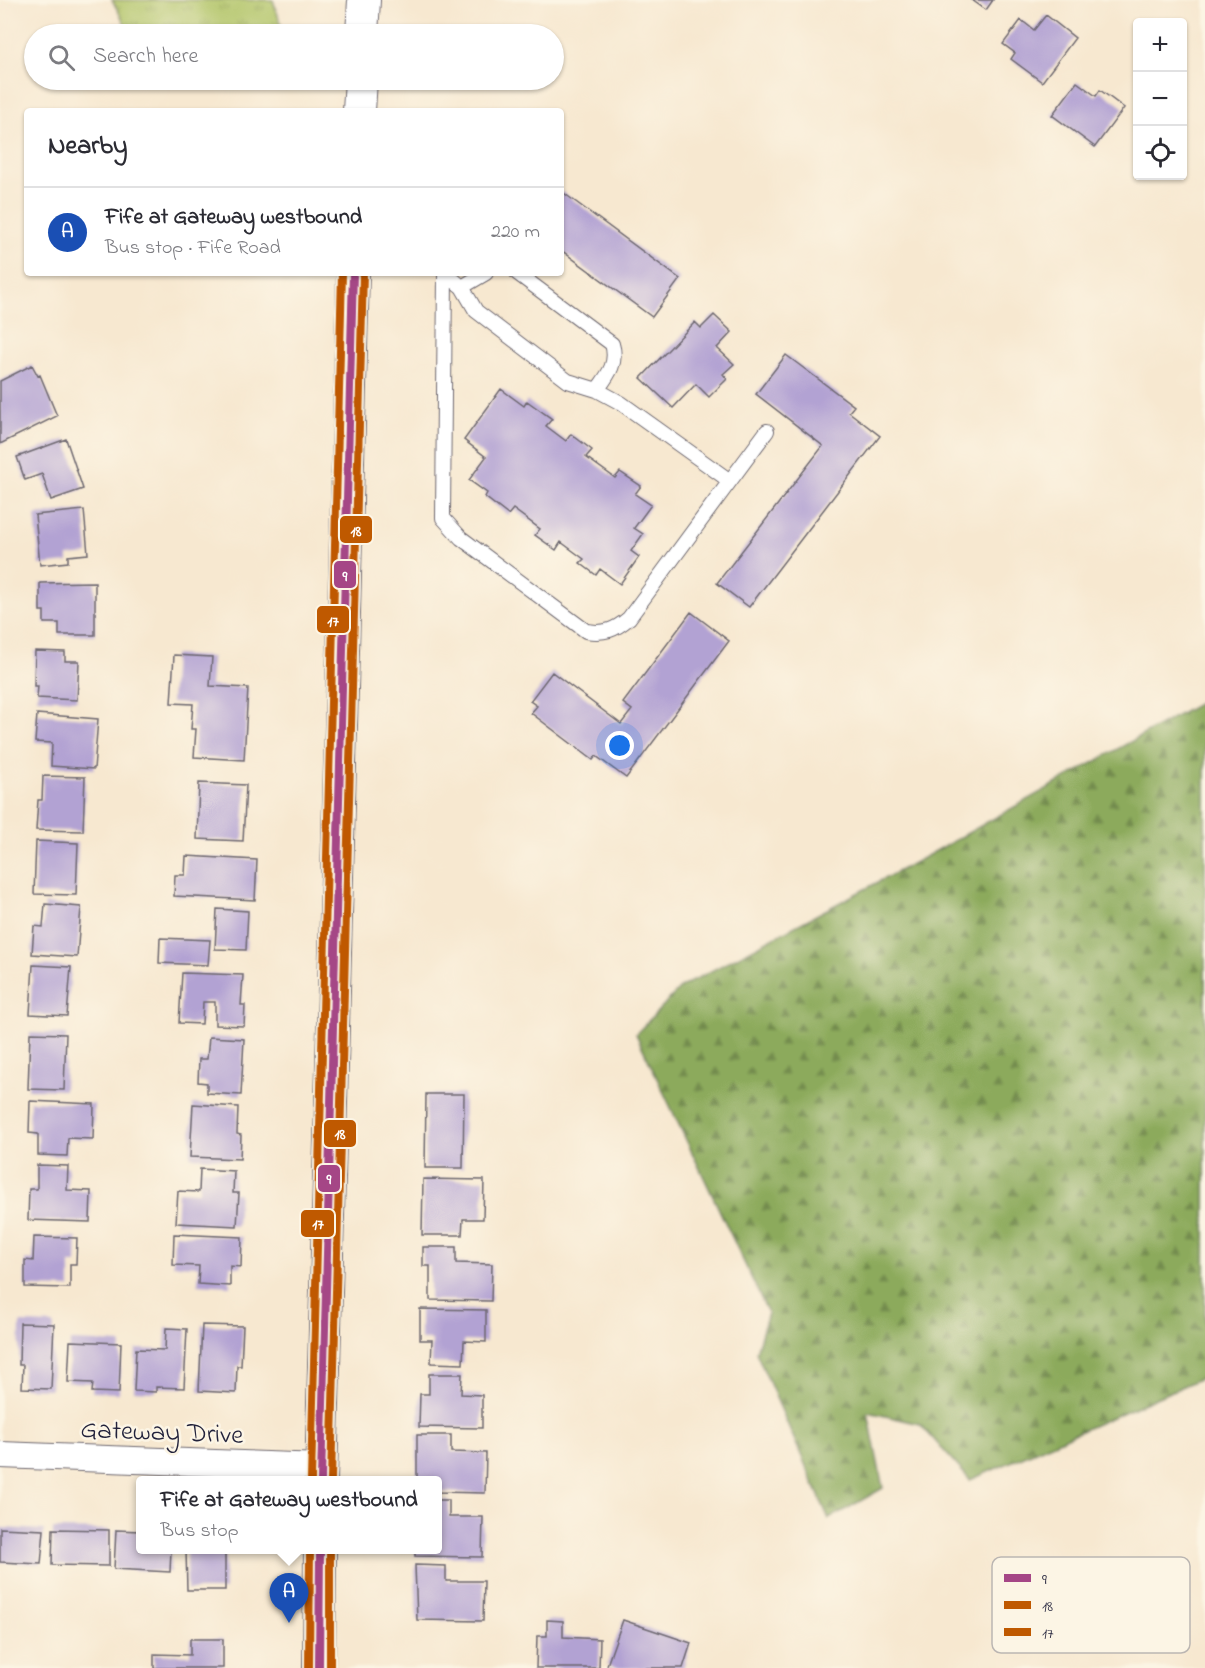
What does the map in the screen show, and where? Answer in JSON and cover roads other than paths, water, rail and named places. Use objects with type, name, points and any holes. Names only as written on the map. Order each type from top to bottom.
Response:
[{"type":"street","points":[[363,24],[364,0]]},
{"type":"street","points":[[359,108],[360,90]]},
{"type":"street","points":[[321,1474],[353,276]]},
{"type":"street","name":"Gateway Drive","points":[[0,1455],[321,1474]]},
{"type":"street","points":[[319,1668],[320,1554]]},
{"type":"lane","points":[[445,276],[443,518],[461,538],[586,631],[601,633],[616,629],[629,618],[767,432]]},
{"type":"lane","points":[[449,276],[462,287],[476,310],[568,381],[597,390],[629,409],[730,481]]},
{"type":"lane","points":[[462,287],[481,276]]},
{"type":"lane","points":[[521,276],[612,344],[615,352],[612,368],[597,390]]},
{"type":"place","name":"Fife at Gateway westbound","points":[[289,1623]]}]
